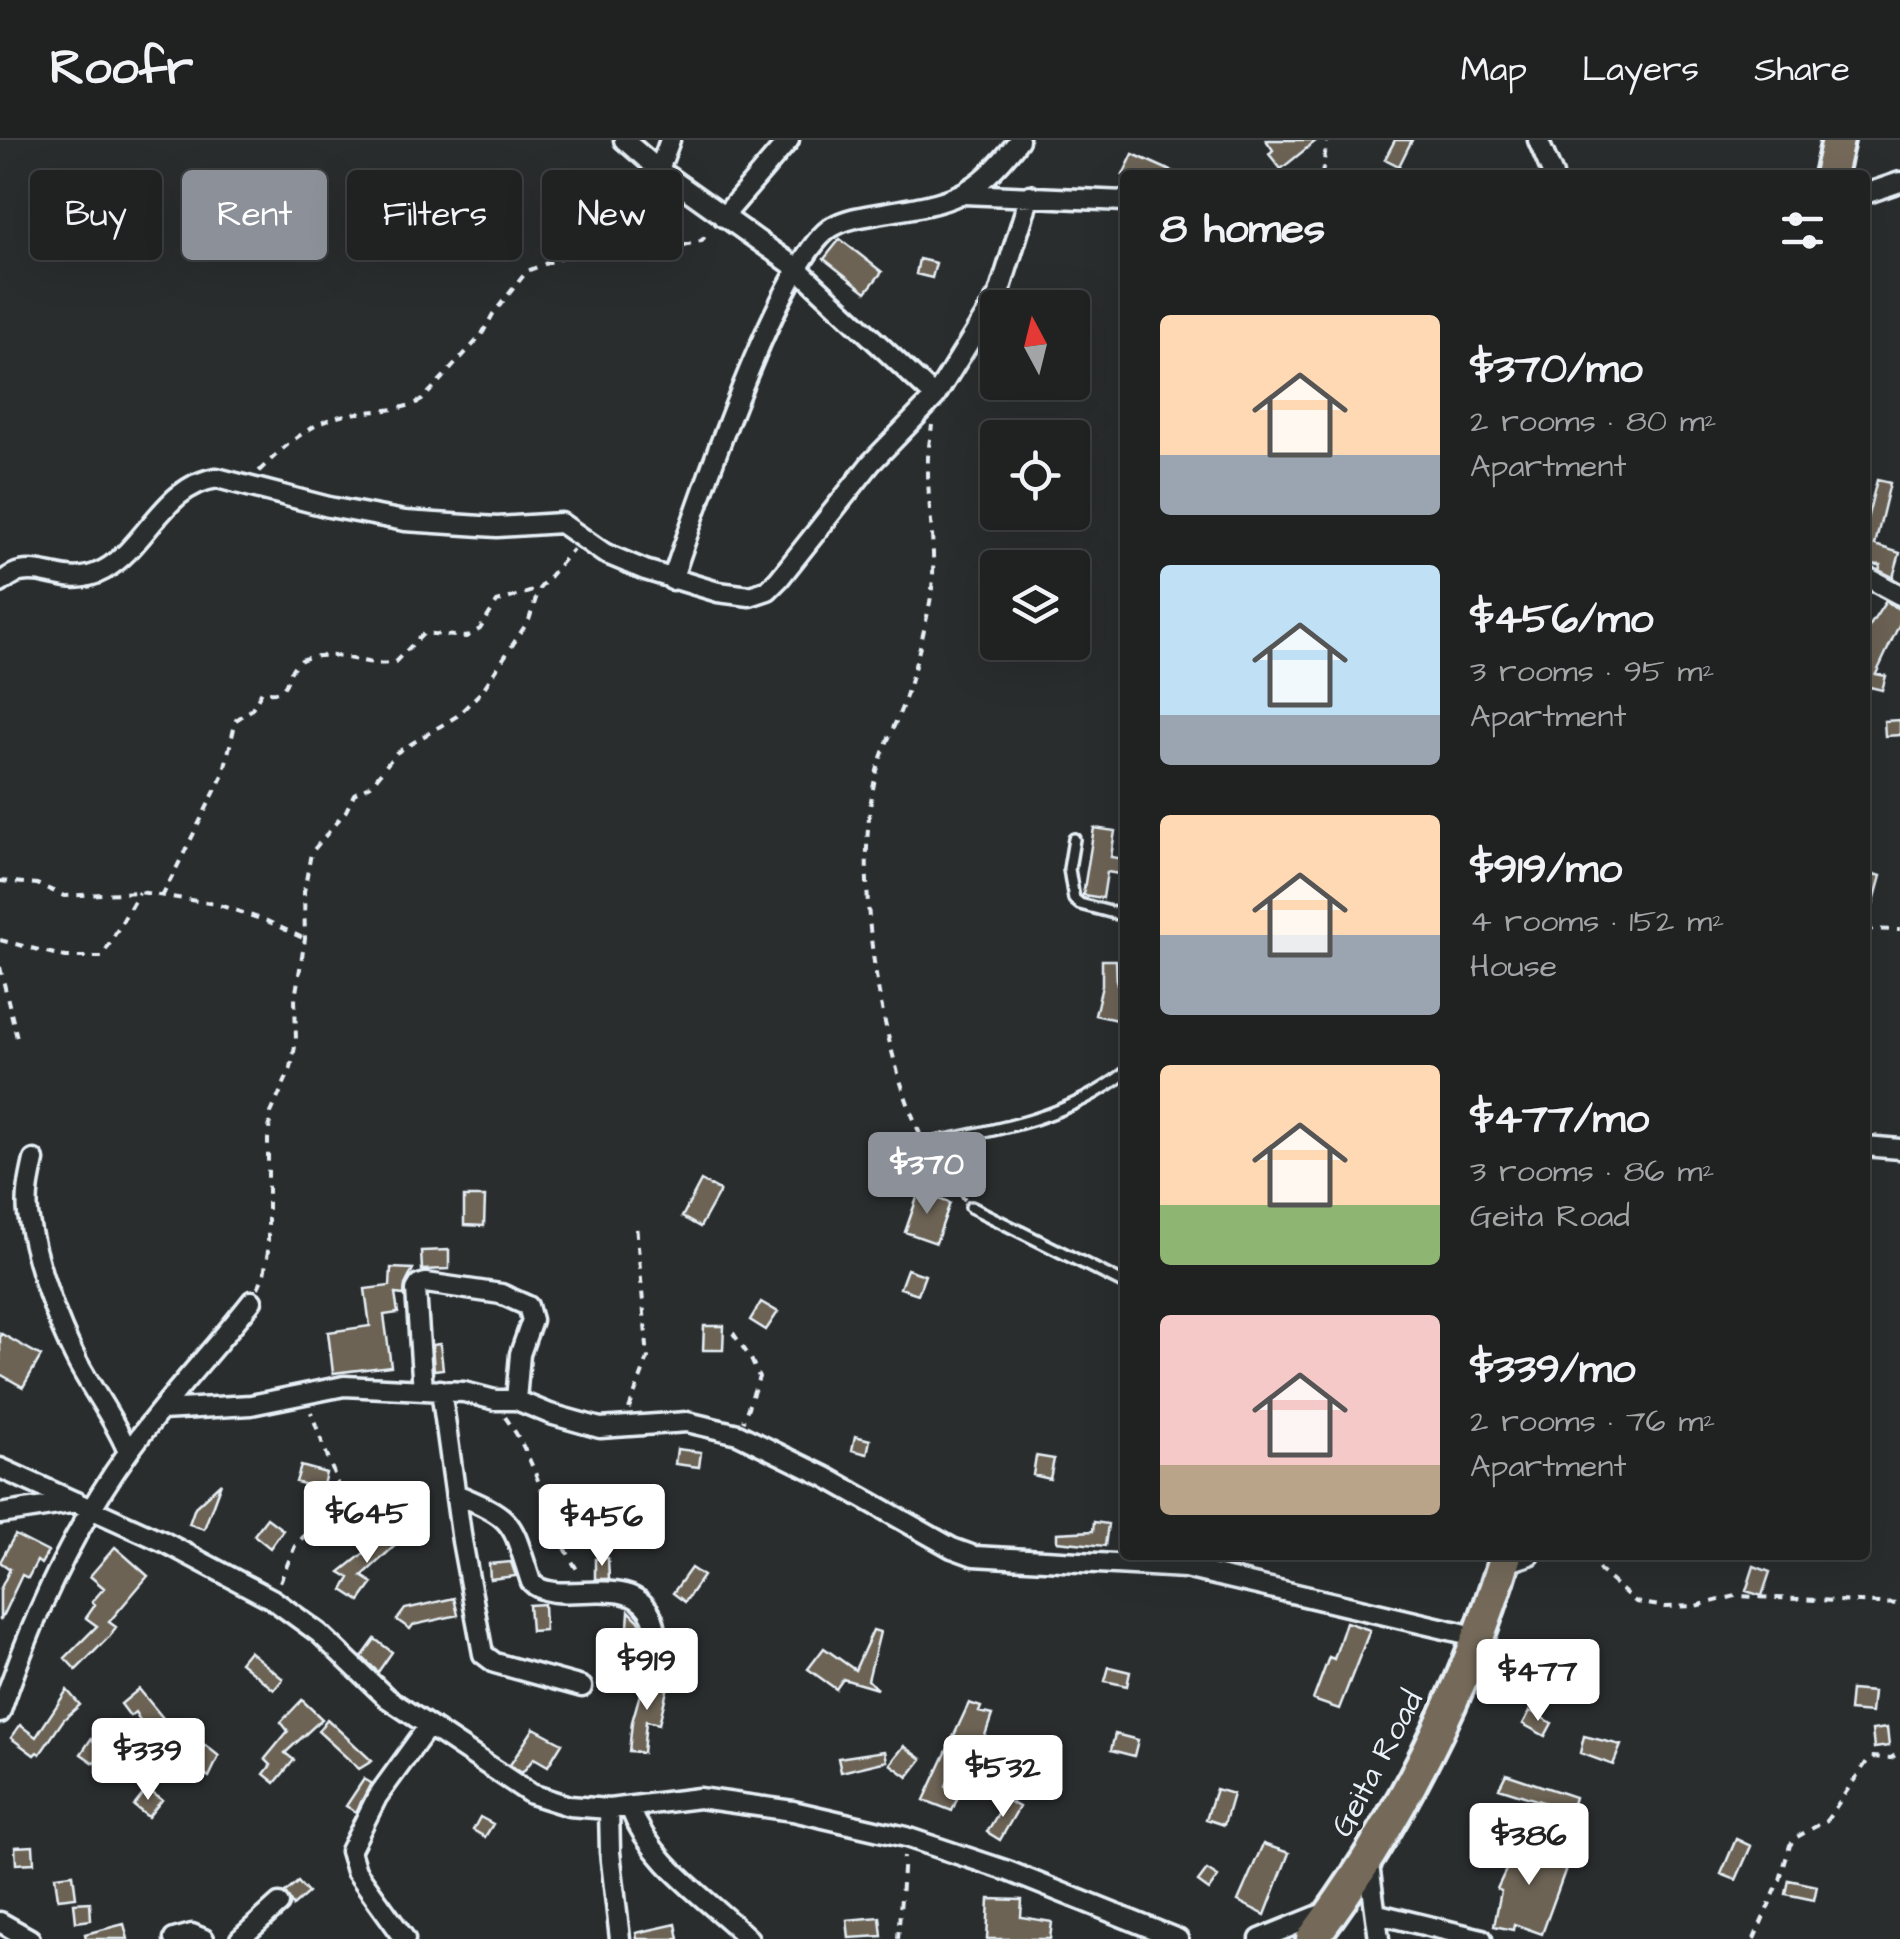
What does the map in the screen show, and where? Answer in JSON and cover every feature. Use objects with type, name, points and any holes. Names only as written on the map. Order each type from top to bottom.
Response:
[{"type":"highway","points":[[1831,170],[1838,140]]},
{"type":"highway","name":"Geita Road","points":[[1312,1939],[1400,1805],[1512,1560]]},
{"type":"street","points":[[624,140],[659,170],[670,140]]},
{"type":"street","points":[[723,217],[789,140]]},
{"type":"street","points":[[672,580],[710,464],[774,315],[798,269],[822,235],[832,226],[862,217],[927,207],[964,194],[994,169],[1019,140]]},
{"type":"street","points":[[1538,140],[1551,170]]},
{"type":"street","points":[[1870,192],[1900,182]]},
{"type":"street","points":[[682,187],[798,269],[935,398]]},
{"type":"street","points":[[964,194],[1120,201]]},
{"type":"street","points":[[0,583],[20,572],[66,579],[85,578],[106,570],[166,508],[194,485],[217,478],[329,507],[404,521],[497,528],[561,523],[580,539],[672,580],[733,596],[768,590],[894,437],[935,398],[1000,294],[1030,196]]},
{"type":"street","points":[[1870,579],[1900,595]]},
{"type":"street","points":[[1870,1146],[1900,1148]]},
{"type":"street","points":[[34,1160],[28,1216],[40,1260],[77,1362],[128,1452]]},
{"type":"street","points":[[516,1400],[520,1354],[532,1320],[528,1306],[501,1294],[422,1283],[416,1290],[432,1390],[456,1494],[477,1631],[486,1659],[582,1687]]},
{"type":"street","points":[[0,1713],[85,1505],[252,1302]]},
{"type":"street","points":[[161,1410],[219,1408],[334,1386],[474,1393],[495,1400],[516,1400],[585,1425],[622,1427],[686,1422],[738,1434],[974,1556],[1185,1568],[1479,1637]]},
{"type":"street","points":[[0,1468],[85,1505],[272,1599],[319,1632],[387,1698],[531,1794],[569,1806],[609,1809],[699,1798],[744,1802],[906,1836],[1008,1871],[1178,1939]]},
{"type":"street","points":[[456,1494],[504,1516],[516,1531],[531,1582],[537,1588],[620,1593],[646,1607],[653,1619],[662,1665]]},
{"type":"street","points":[[0,1514],[85,1505]]},
{"type":"street","points":[[404,1939],[356,1871],[350,1851],[377,1797],[427,1728]]},
{"type":"street","points":[[630,1808],[654,1851],[750,1939]]},
{"type":"street","points":[[609,1809],[612,1882],[620,1939]]},
{"type":"street","points":[[1368,1856],[1378,1931],[1482,1939]]},
{"type":"street","points":[[240,1939],[279,1904]]},
{"type":"street","points":[[1260,1939],[1335,1909]]},
{"type":"street","points":[[0,1922],[30,1939]]},
{"type":"street","points":[[174,1939],[192,1934],[204,1939]]},
{"type":"lane","points":[[1074,839],[1069,868],[1074,899],[1120,915]]},
{"type":"lane","points":[[925,1144],[1042,1119],[1080,1102],[1120,1077]]},
{"type":"lane","points":[[971,1207],[1120,1282]]},
{"type":"path","points":[[1323,170],[1328,140]]},
{"type":"path","points":[[244,484],[305,430],[338,417],[411,406],[422,400],[481,336],[492,314],[527,270],[595,244],[662,250],[686,245],[701,240],[723,217]]},
{"type":"path","points":[[935,398],[928,466],[934,548],[930,606],[905,697],[878,767],[866,884],[894,1060],[925,1144],[943,1174],[971,1207]]},
{"type":"path","points":[[252,1302],[264,1274],[268,1251],[268,1139],[271,1113],[294,1052],[304,892],[311,853],[346,811],[354,794],[371,785],[396,752],[457,716],[482,691],[529,620],[539,590],[580,539]]},
{"type":"path","points":[[162,897],[224,776],[236,720],[252,710],[260,692],[279,693],[303,658],[341,654],[373,663],[395,662],[424,633],[466,637],[480,629],[497,602],[539,590]]},
{"type":"path","points":[[0,880],[28,882],[64,896],[140,892],[216,904],[268,921],[304,939]]},
{"type":"path","points":[[0,940],[53,954],[102,958],[140,892]]},
{"type":"path","points":[[1870,929],[1900,930]]},
{"type":"path","points":[[0,966],[18,1042]]},
{"type":"path","points":[[622,1427],[648,1358],[636,1224]]},
{"type":"path","points":[[733,1333],[752,1359],[759,1378],[738,1434]]},
{"type":"path","points":[[272,1599],[295,1546],[327,1514],[338,1494],[313,1415],[300,1395]]},
{"type":"path","points":[[495,1400],[526,1451],[558,1540],[590,1591]]},
{"type":"path","points":[[1593,1560],[1636,1602],[1666,1607],[1695,1606],[1736,1596],[1899,1604]]},
{"type":"path","points":[[1754,1939],[1780,1880],[1790,1845],[1827,1820],[1870,1756],[1890,1758],[1900,1752]]},
{"type":"path","points":[[898,1939],[906,1836]]},
{"type":"building","points":[[1266,140],[1317,140],[1281,169],[1269,154],[1273,150]]},
{"type":"building","points":[[1395,140],[1412,140],[1399,166],[1385,159]]},
{"type":"building","points":[[1133,154],[1169,170],[1125,170]]},
{"type":"building","points":[[840,239],[882,272],[866,292],[824,259]]},
{"type":"building","points":[[919,259],[936,263],[932,278],[916,274]]},
{"type":"building","points":[[1877,480],[1890,483],[1875,545],[1900,553],[1893,577],[1879,570],[1881,565],[1870,564],[1870,507]]},
{"type":"building","points":[[1886,601],[1900,610],[1900,623],[1876,674],[1886,676],[1882,690],[1870,687],[1870,625]]},
{"type":"building","points":[[1900,720],[1900,735],[1885,736],[1884,721]]},
{"type":"building","points":[[1094,828],[1115,831],[1111,857],[1120,858],[1120,874],[1107,872],[1103,898],[1083,895]]},
{"type":"building","points":[[1870,873],[1881,876],[1870,915]]},
{"type":"building","points":[[1102,960],[1116,960],[1120,1021],[1095,1015],[1102,986]]},
{"type":"building","points":[[701,1181],[720,1191],[700,1227],[682,1217]]},
{"type":"building","points":[[919,1192],[950,1203],[936,1243],[905,1232]]},
{"type":"building","points":[[464,1197],[485,1197],[484,1226],[464,1225]]},
{"type":"building","points":[[449,1250],[449,1269],[422,1270],[421,1251]]},
{"type":"building","points":[[391,1268],[413,1269],[404,1295],[395,1294],[398,1313],[384,1315],[391,1366],[333,1373],[328,1332],[370,1326],[365,1289],[390,1286]]},
{"type":"building","points":[[907,1269],[925,1275],[918,1294],[900,1288]]},
{"type":"building","points":[[761,1302],[778,1312],[766,1330],[750,1320]]},
{"type":"building","points":[[704,1326],[724,1326],[723,1350],[703,1350]]},
{"type":"building","points":[[0,1333],[41,1356],[23,1387],[0,1374]]},
{"type":"building","points":[[440,1344],[443,1369],[434,1370],[432,1345]]},
{"type":"building","points":[[855,1436],[870,1440],[867,1454],[852,1450]]},
{"type":"building","points":[[677,1449],[701,1452],[699,1467],[675,1464]]},
{"type":"building","points":[[1036,1456],[1054,1459],[1050,1479],[1033,1475]]},
{"type":"building","points":[[301,1466],[326,1473],[322,1489],[296,1482]]},
{"type":"building","points":[[221,1483],[204,1529],[189,1524],[195,1507]]},
{"type":"building","points":[[267,1518],[283,1530],[270,1548],[254,1535]]},
{"type":"building","points":[[1094,1522],[1108,1524],[1105,1546],[1057,1541],[1057,1533],[1093,1531]]},
{"type":"building","points":[[393,1530],[401,1540],[362,1576],[373,1583],[360,1601],[343,1590],[350,1578],[340,1572]]},
{"type":"building","points":[[15,1535],[48,1552],[41,1564],[37,1561],[28,1578],[22,1575],[0,1621],[0,1590],[10,1569],[0,1562]]},
{"type":"building","points":[[115,1547],[148,1576],[109,1622],[116,1627],[109,1637],[76,1670],[65,1658],[97,1626],[86,1618],[95,1605],[92,1602],[104,1588],[90,1576]]},
{"type":"building","points":[[608,1558],[609,1579],[595,1579],[595,1559]]},
{"type":"building","points":[[511,1562],[516,1576],[490,1579],[489,1564]]},
{"type":"building","points":[[1754,1566],[1770,1572],[1762,1596],[1746,1591]]},
{"type":"building","points":[[691,1568],[703,1576],[685,1602],[673,1593]]},
{"type":"building","points":[[454,1598],[458,1615],[410,1629],[397,1620],[405,1609]]},
{"type":"building","points":[[544,1604],[545,1630],[531,1631],[529,1605]]},
{"type":"building","points":[[629,1611],[642,1624],[642,1643],[627,1643]]},
{"type":"building","points":[[1346,1622],[1370,1630],[1339,1709],[1313,1700],[1329,1657],[1334,1659]]},
{"type":"building","points":[[873,1630],[880,1632],[868,1680],[877,1689],[843,1679],[836,1689],[808,1669],[824,1648],[855,1670]]},
{"type":"building","points":[[375,1639],[392,1652],[378,1672],[362,1657]]},
{"type":"building","points":[[249,1651],[283,1679],[274,1690],[240,1662]]},
{"type":"building","points":[[1109,1667],[1130,1672],[1127,1686],[1105,1681]]},
{"type":"building","points":[[644,1680],[668,1686],[659,1724],[646,1721],[643,1753],[629,1752],[632,1722]]},
{"type":"building","points":[[139,1689],[177,1735],[157,1748],[135,1712],[130,1716],[121,1704]]},
{"type":"building","points":[[67,1690],[80,1705],[64,1719],[40,1754],[34,1755],[11,1738],[20,1725],[36,1737]]},
{"type":"building","points":[[1851,1690],[1873,1692],[1871,1713],[1849,1711]]},
{"type":"building","points":[[302,1700],[322,1719],[285,1753],[294,1760],[275,1783],[264,1774],[271,1765],[265,1759],[288,1731],[281,1722]]},
{"type":"building","points":[[969,1703],[981,1707],[979,1712],[992,1715],[975,1765],[958,1760],[946,1786],[960,1792],[952,1811],[924,1800]]},
{"type":"building","points":[[1530,1711],[1552,1723],[1545,1736],[1523,1724]]},
{"type":"building","points":[[327,1719],[372,1761],[359,1769],[318,1731]]},
{"type":"building","points":[[534,1728],[562,1743],[548,1766],[534,1758],[522,1773],[510,1765]]},
{"type":"building","points":[[1887,1728],[1889,1746],[1874,1748],[1872,1730]]},
{"type":"building","points":[[1115,1734],[1138,1740],[1134,1756],[1111,1750]]},
{"type":"building","points":[[1584,1736],[1621,1745],[1613,1765],[1580,1753]]},
{"type":"building","points":[[91,1739],[104,1748],[94,1763],[81,1754]]},
{"type":"building","points":[[205,1745],[219,1756],[209,1777],[190,1764]]},
{"type":"building","points":[[904,1746],[922,1759],[908,1777],[890,1764]]},
{"type":"building","points":[[885,1751],[887,1761],[841,1772],[838,1758]]},
{"type":"building","points":[[1506,1774],[1575,1797],[1571,1811],[1499,1788]]},
{"type":"building","points":[[364,1779],[371,1783],[356,1812],[346,1806]]},
{"type":"building","points":[[147,1789],[162,1800],[148,1817],[134,1806]]},
{"type":"building","points":[[1216,1789],[1233,1794],[1224,1825],[1206,1819]]},
{"type":"building","points":[[1006,1800],[1019,1807],[1000,1840],[987,1832]]},
{"type":"building","points":[[480,1817],[493,1824],[485,1837],[473,1830]]},
{"type":"building","points":[[1736,1839],[1751,1846],[1736,1880],[1721,1874]]},
{"type":"building","points":[[1520,1840],[1569,1860],[1542,1934],[1514,1924],[1513,1930],[1494,1926],[1501,1891],[1497,1889]]},
{"type":"building","points":[[1263,1844],[1289,1853],[1265,1915],[1238,1901]]},
{"type":"building","points":[[33,1846],[34,1863],[16,1864],[15,1847]]},
{"type":"building","points":[[1207,1870],[1218,1877],[1209,1890],[1198,1882]]},
{"type":"building","points":[[73,1874],[76,1897],[58,1899],[55,1876]]},
{"type":"building","points":[[1789,1880],[1817,1886],[1814,1900],[1786,1894]]},
{"type":"building","points":[[298,1882],[308,1893],[293,1906],[285,1893]]},
{"type":"building","points":[[989,1899],[1022,1900],[1021,1917],[1052,1922],[1050,1939],[987,1939]]},
{"type":"building","points":[[90,1902],[91,1920],[76,1922],[74,1903]]},
{"type":"building","points":[[880,1917],[882,1936],[849,1938],[847,1920]]},
{"type":"building","points":[[124,1924],[128,1939],[86,1939],[85,1934]]},
{"type":"building","points":[[676,1924],[679,1939],[637,1939],[636,1933]]}]
